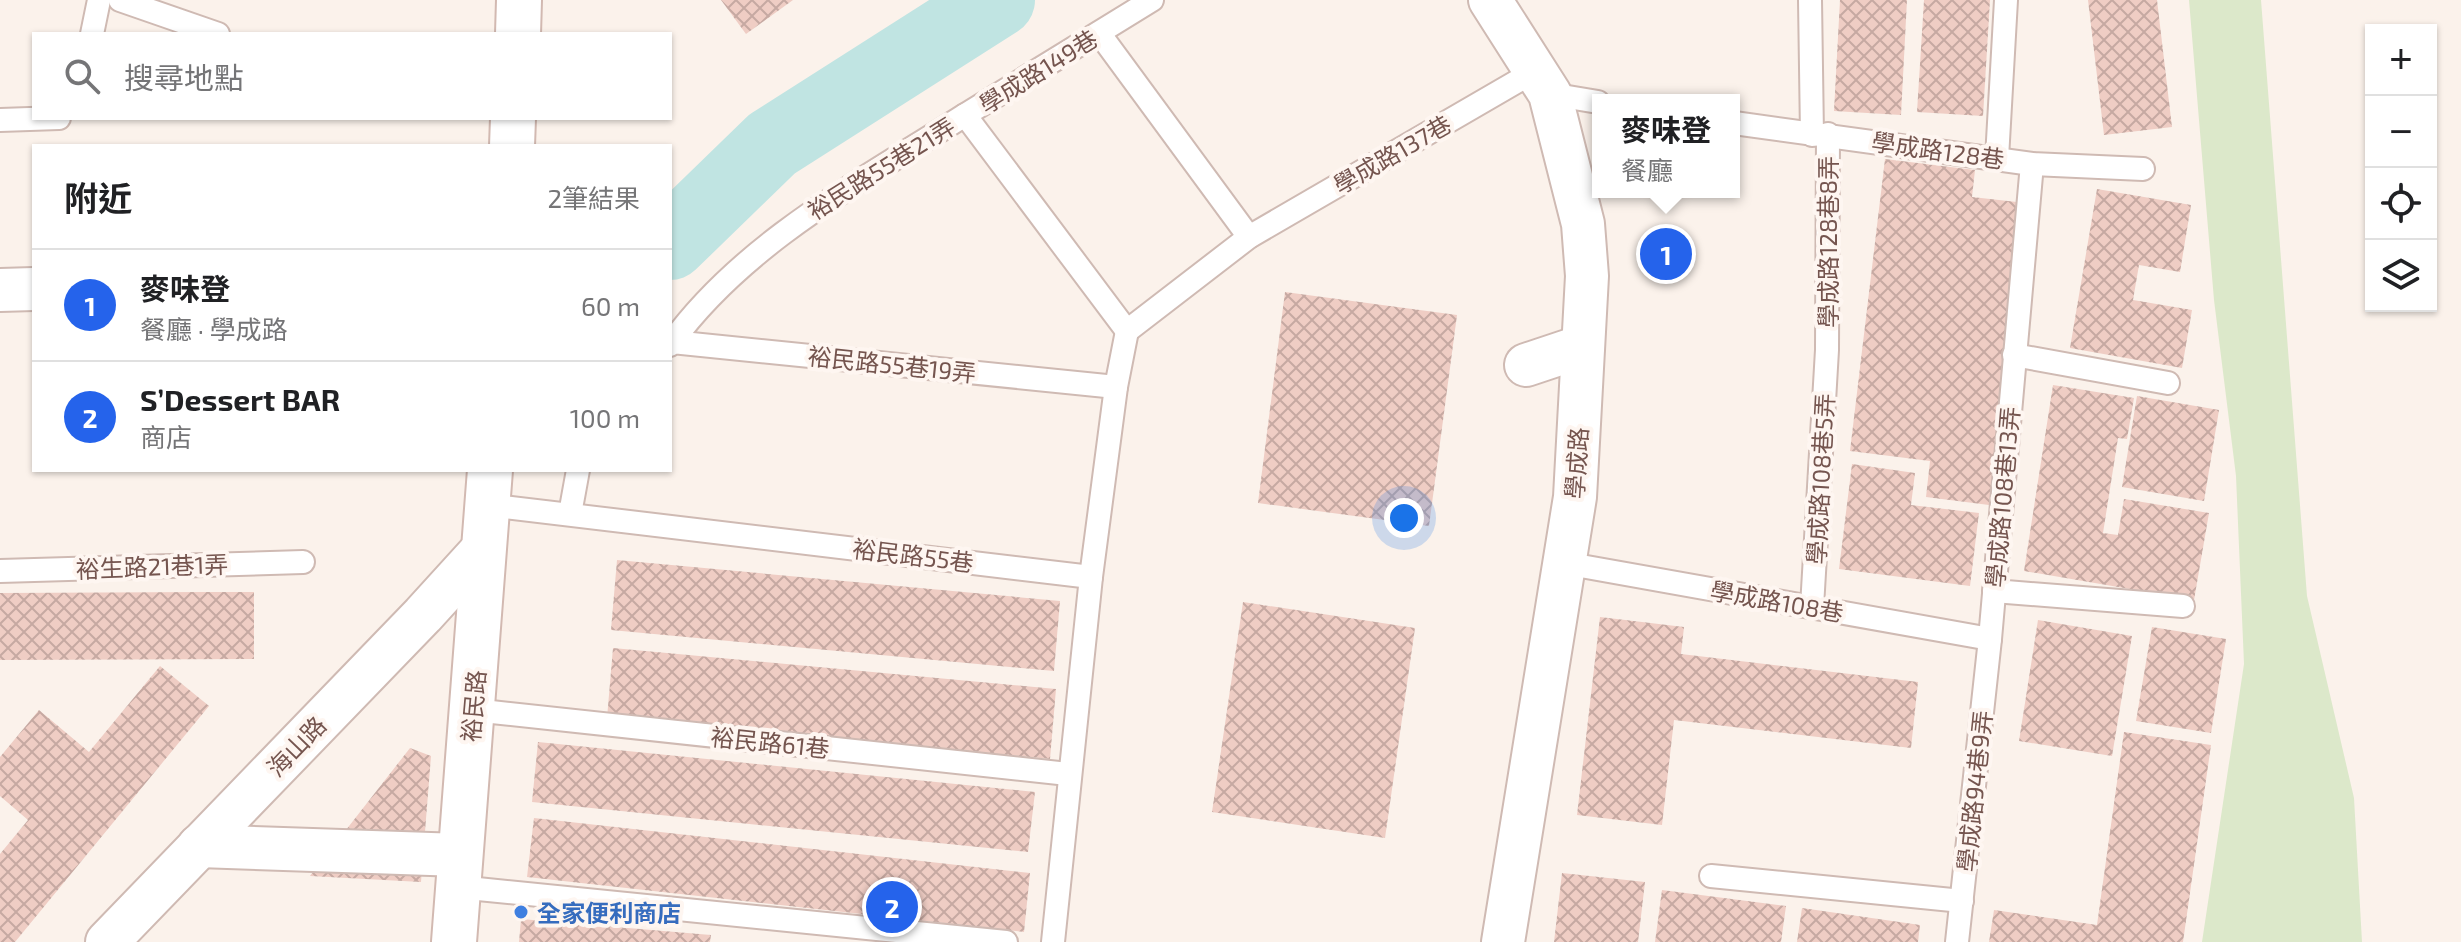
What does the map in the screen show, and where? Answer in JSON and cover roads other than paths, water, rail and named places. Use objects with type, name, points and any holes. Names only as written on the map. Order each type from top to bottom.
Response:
[{"type":"street","points":[[518,32],[519,0]]},
{"type":"street","name":"學成路","points":[[1490,0],[1542,82],[1583,224],[1587,276],[1575,497],[1503,942]]},
{"type":"street","points":[[512,144],[513,120]]},
{"type":"street","points":[[0,290],[32,289]]},
{"type":"street","points":[[1526,365],[1583,346]]},
{"type":"street","name":"裕民路","points":[[454,942],[488,487]]},
{"type":"street","name":"海山路","points":[[107,942],[484,548]]},
{"type":"street","points":[[199,846],[459,871]]},
{"type":"lane","points":[[92,32],[99,0]]},
{"type":"lane","points":[[120,0],[212,32]]},
{"type":"lane","name":"學成路149巷","points":[[965,115],[1152,0]]},
{"type":"lane","name":"學成路128巷8弄","points":[[1810,0],[1820,135],[1827,350]]},
{"type":"lane","points":[[1997,158],[2006,0]]},
{"type":"lane","points":[[1099,33],[1249,237]]},
{"type":"lane","points":[[1542,82],[1592,100]]},
{"type":"lane","name":"學成路137巷","points":[[1127,331],[1249,237],[1542,82]]},
{"type":"lane","name":"裕民路55巷21弄","points":[[672,342],[688,320],[788,227],[965,115],[1127,331]]},
{"type":"lane","points":[[0,120],[32,119]]},
{"type":"lane","name":"學成路128巷","points":[[1740,124],[2032,164],[2143,169]]},
{"type":"lane","name":"學成路108巷13弄","points":[[1990,639],[2032,164]]},
{"type":"lane","points":[[1053,942],[1068,774],[1091,577],[1116,387],[1127,331]]},
{"type":"lane","name":"裕民路55巷19弄","points":[[672,343],[1116,387]]},
{"type":"lane","name":"學成路108巷5弄","points":[[1812,607],[1827,350]]},
{"type":"lane","points":[[2014,355],[2168,383]]},
{"type":"lane","points":[[570,514],[578,472]]},
{"type":"lane","name":"裕民路55巷","points":[[488,487],[570,514],[1091,577]]},
{"type":"lane","name":"裕生路21巷1弄","points":[[0,571],[303,562]]},
{"type":"lane","name":"學成路108巷","points":[[1564,563],[1990,639]]},
{"type":"lane","points":[[1994,591],[2183,606]]},
{"type":"lane","name":"學成路94巷9弄","points":[[1957,942],[1990,639]]},
{"type":"lane","name":"裕民路61巷","points":[[473,710],[1068,774]]},
{"type":"lane","points":[[459,871],[785,932],[1006,942]]},
{"type":"lane","points":[[1711,876],[1962,901]]},
{"type":"waterway","points":[[672,241],[772,144],[998,0]]},
{"type":"place","name":"麥味登","points":[[1666,254]]},
{"type":"place","name":"S’Dessert BAR","points":[[892,907]]},
{"type":"place","name":"全家便利商店","points":[[521,912]]}]
